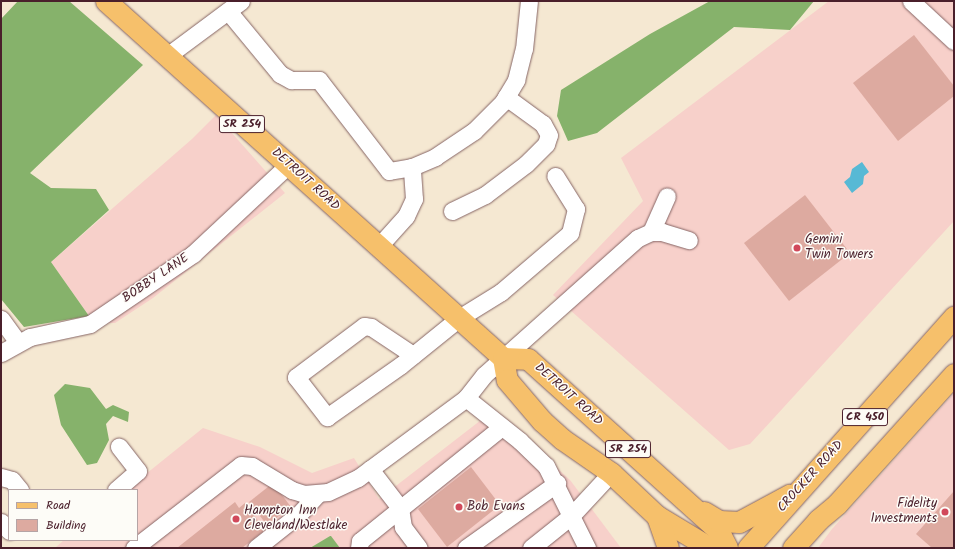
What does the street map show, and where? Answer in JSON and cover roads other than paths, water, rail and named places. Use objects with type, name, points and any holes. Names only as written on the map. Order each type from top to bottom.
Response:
[{"type":"main road","name":"DETROIT ROAD","points":[[106,1],[503,358],[528,359],[718,530],[727,548]]},
{"type":"main road","name":"CROCKER ROAD","points":[[748,548],[954,317]]},
{"type":"main road","name":"SR 254","points":[[503,358],[507,380],[542,421],[562,438],[611,473],[657,516],[710,548]]},
{"type":"main road","name":"CR 450","points":[[793,548],[818,520],[837,504],[954,374]]},
{"type":"main road","points":[[678,495],[718,521],[739,522],[800,489]]},
{"type":"main road","points":[[812,548],[835,521],[837,504]]},
{"type":"main road","points":[[657,516],[668,548]]},
{"type":"street","points":[[168,56],[235,6],[280,74],[291,80],[319,80],[389,171],[412,168],[435,157],[474,131],[506,96],[521,68],[529,1]]},
{"type":"street","points":[[911,1],[954,41]]},
{"type":"street","points":[[452,211],[485,195],[526,164],[546,144],[549,135],[543,124],[506,96]]},
{"type":"street","name":"BOBBY LANE","points":[[1,353],[18,342],[90,324],[193,254],[288,165]]},
{"type":"street","points":[[379,246],[406,216],[414,199],[412,168]]},
{"type":"street","points":[[413,355],[371,327],[364,326],[296,377],[327,417],[413,355],[459,318],[500,292],[570,232],[576,209],[555,176]]},
{"type":"street","points":[[651,232],[666,196]]},
{"type":"street","points":[[256,548],[299,514],[317,495],[343,486],[370,469],[466,398],[484,375],[638,238],[651,232],[673,235],[689,240]]},
{"type":"street","points":[[1,319],[18,342]]},
{"type":"street","points":[[466,398],[534,453],[557,483],[570,516],[586,548]]},
{"type":"street","points":[[359,548],[360,542],[400,508],[502,427]]},
{"type":"street","points":[[117,489],[138,470],[119,447]]},
{"type":"street","points":[[134,548],[240,465],[252,466],[292,490],[317,495]]},
{"type":"street","points":[[370,469],[400,508],[403,527],[419,548]]},
{"type":"street","points":[[531,548],[570,516],[611,473]]},
{"type":"street","points":[[1,477],[12,480],[19,489]]},
{"type":"street","points":[[466,548],[557,483]]},
{"type":"street","points":[[1,522],[8,530]]},
{"type":"water","points":[[862,162],[869,172],[864,176],[863,184],[852,193],[844,182],[850,177],[852,169]]},
{"type":"place","name":"Gemini Twin Towers","points":[[797,248]]},
{"type":"place","name":"Bob Evans","points":[[459,507]]},
{"type":"place","name":"Fidelity Investments","points":[[945,512]]},
{"type":"place","name":"Hampton Inn Cleveland/Westlake","points":[[236,519]]}]
